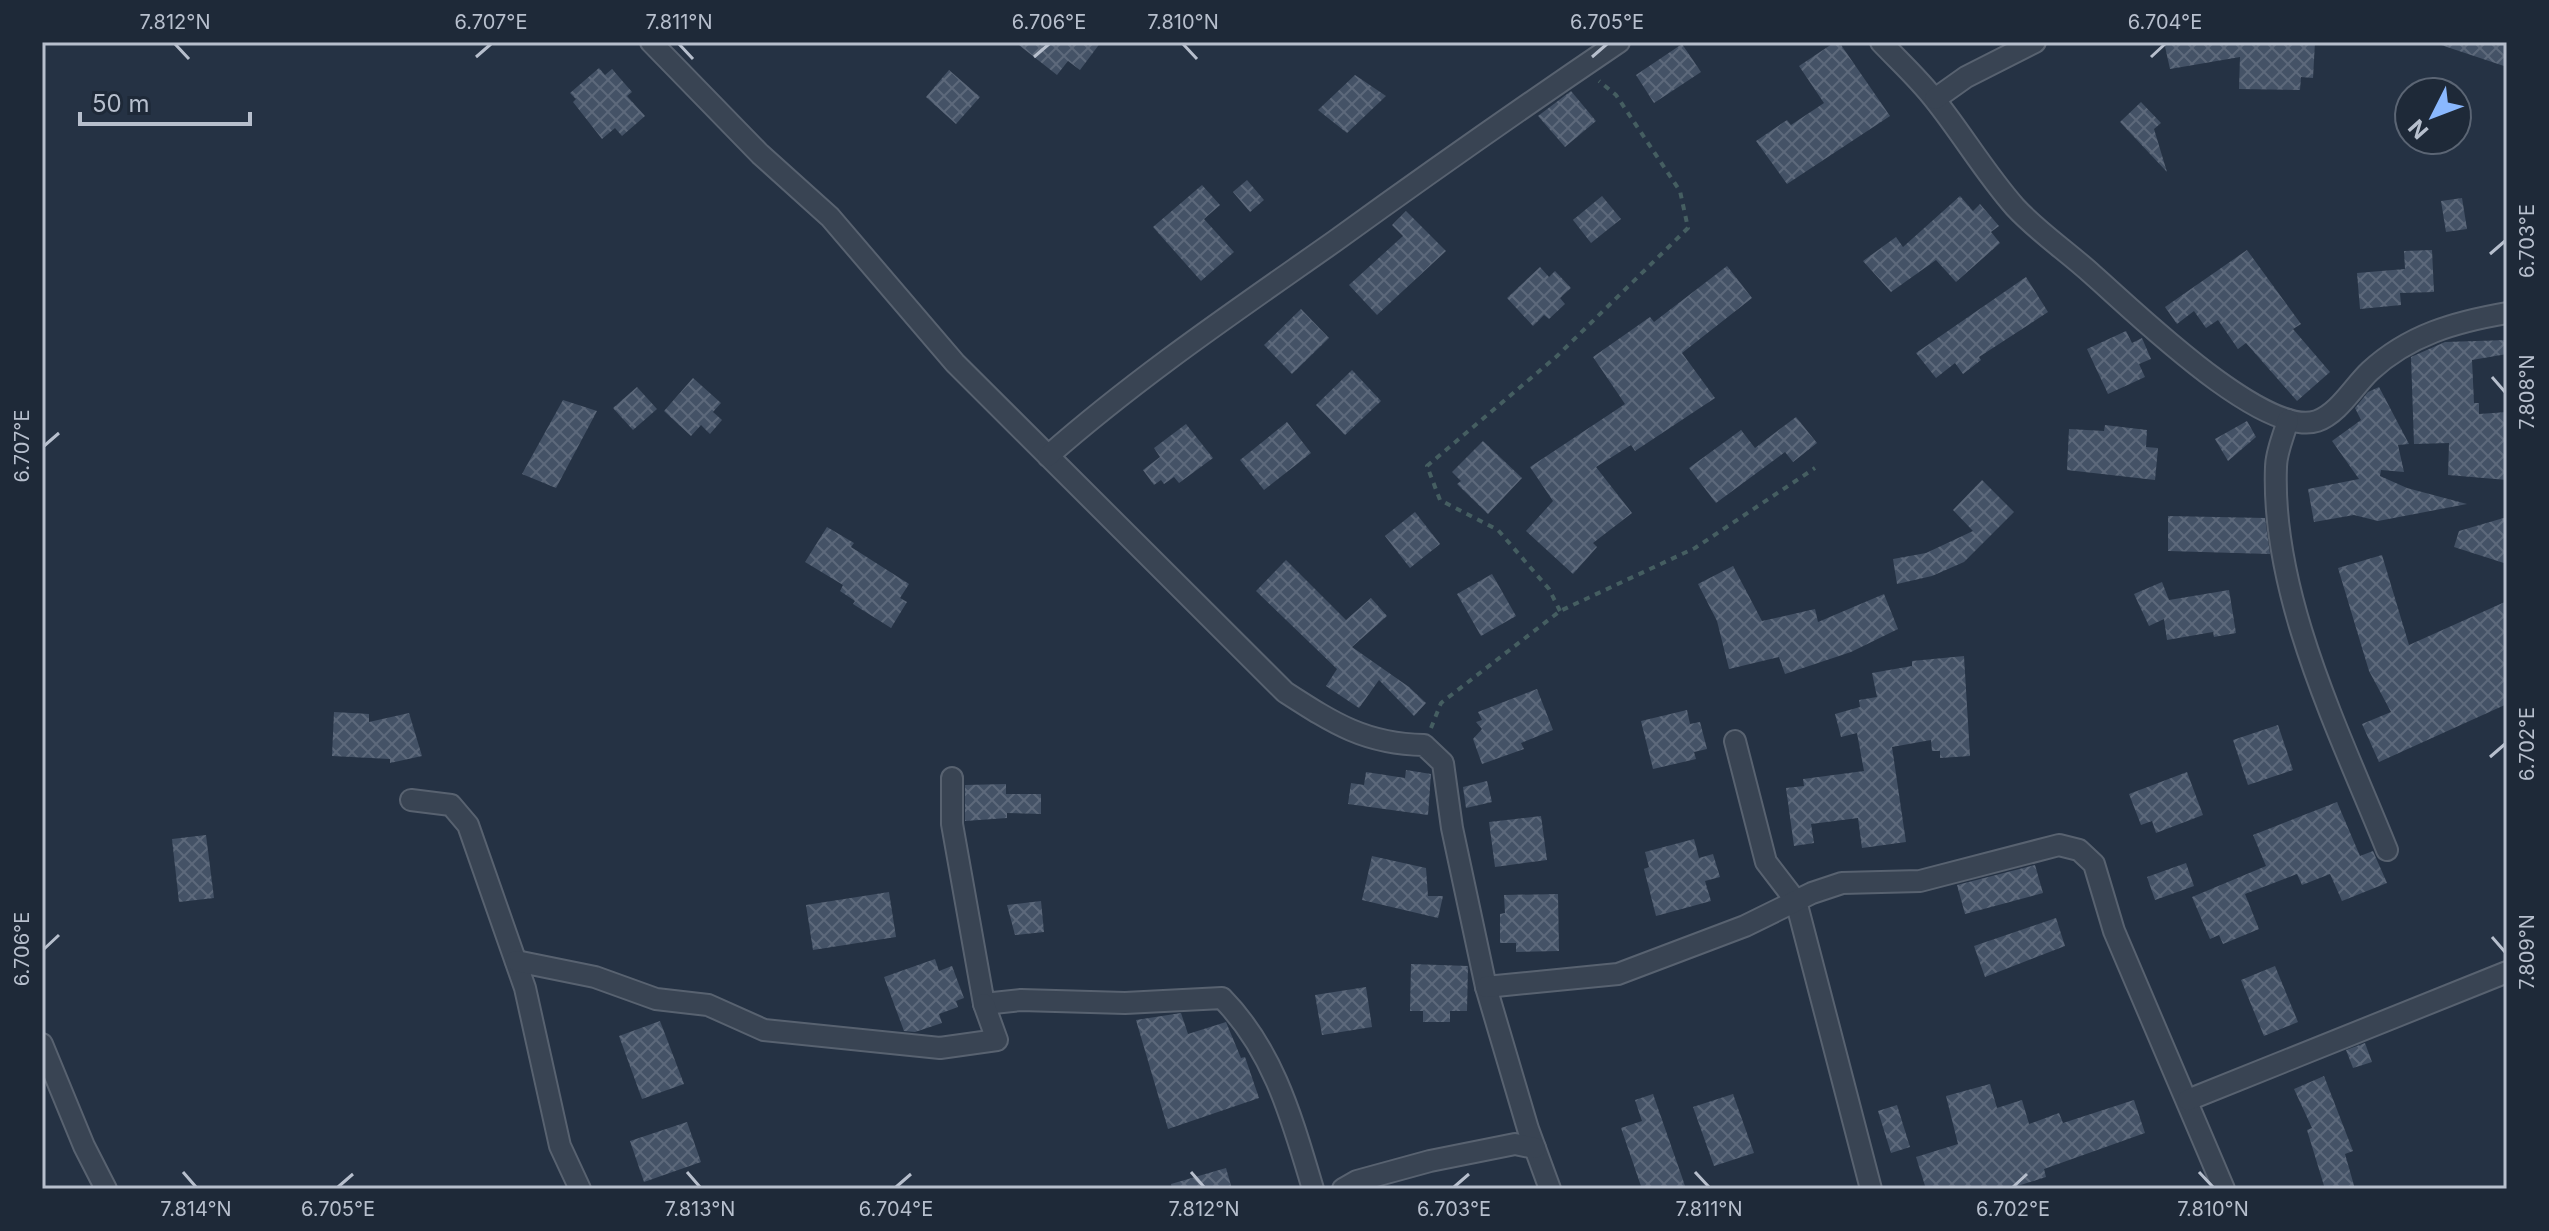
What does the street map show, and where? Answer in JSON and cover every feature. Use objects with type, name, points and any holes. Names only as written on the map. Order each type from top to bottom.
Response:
[{"type":"street","points":[[651,42],[760,154],[830,217],[955,363],[1285,692],[1340,727],[1388,744],[1424,745],[1443,763],[1452,828],[1486,987],[1550,1189]]},
{"type":"street","points":[[1048,456],[1111,401],[1216,324],[1619,42]]},
{"type":"street","points":[[1881,42],[1935,99],[1986,175],[2018,211],[2178,354],[2248,400],[2288,420],[2316,422],[2331,414],[2366,375],[2407,343],[2438,329],[2507,313]]},
{"type":"street","points":[[1935,99],[1966,77],[2035,42]]},
{"type":"street","points":[[2288,420],[2275,465],[2283,560],[2317,675],[2387,850]]},
{"type":"street","points":[[1735,741],[1766,862],[1796,901],[1871,1189]]},
{"type":"street","points":[[516,961],[595,977],[656,999],[708,1005],[764,1030],[940,1048],[997,1040],[984,1004],[952,824],[952,778]]},
{"type":"street","points":[[411,800],[451,805],[468,825],[516,961],[560,1146],[580,1189]]},
{"type":"street","points":[[1486,987],[1618,974],[1745,926],[1842,883],[1920,881],[2059,845],[2079,850],[2094,864],[2114,931],[2224,1189]]},
{"type":"street","points":[[2188,1100],[2507,972]]},
{"type":"street","points":[[984,1004],[1021,1000],[1125,1003],[1222,998],[1246,1023],[1278,1078],[1313,1189]]},
{"type":"street","points":[[42,1044],[84,1146],[106,1189]]},
{"type":"street","points":[[1343,1189],[1357,1181],[1430,1161],[1515,1144],[1535,1148]]},
{"type":"path","points":[[1560,611],[1549,589],[1498,530],[1440,500],[1427,466],[1557,356],[1688,228],[1680,191],[1616,95],[1581,67]]},
{"type":"path","points":[[1424,745],[1441,703],[1560,611],[1695,548],[1815,468]]},
{"type":"building","points":[[1015,42],[1101,42],[1080,70],[1068,61],[1057,75]]},
{"type":"building","points":[[1839,42],[1890,116],[1787,184],[1756,141],[1787,120],[1791,125],[1824,103],[1799,66]]},
{"type":"building","points":[[2164,42],[2315,42],[2313,78],[2301,77],[2300,90],[2239,89],[2240,57],[2170,69]]},
{"type":"building","points":[[2442,42],[2507,42],[2507,67],[2441,45]]},
{"type":"building","points":[[1682,44],[1701,72],[1654,103],[1636,75]]},
{"type":"building","points":[[599,68],[605,75],[612,69],[632,92],[627,96],[645,116],[622,136],[615,128],[602,139],[573,102],[576,99],[570,93]]},
{"type":"building","points":[[949,70],[980,97],[956,124],[926,97]]},
{"type":"building","points":[[1355,75],[1386,96],[1347,133],[1318,110]]},
{"type":"building","points":[[1571,91],[1596,121],[1565,147],[1538,116]]},
{"type":"building","points":[[2141,102],[2161,123],[2154,129],[2167,172],[2120,122]]},
{"type":"building","points":[[1247,180],[1264,200],[1250,212],[1233,192]]},
{"type":"building","points":[[1202,185],[1220,205],[1204,219],[1234,252],[1201,281],[1153,227]]},
{"type":"building","points":[[1602,196],[1621,219],[1591,243],[1573,220]]},
{"type":"building","points":[[1960,196],[1973,211],[1980,204],[1999,226],[1991,232],[2000,243],[1956,282],[1936,260],[1891,292],[1863,261],[1896,237],[1903,247]]},
{"type":"building","points":[[2462,198],[2467,229],[2446,232],[2441,201]]},
{"type":"building","points":[[1406,211],[1446,251],[1377,315],[1349,285],[1403,236],[1392,225]]},
{"type":"building","points":[[2247,250],[2301,324],[2293,329],[2330,372],[2297,401],[2246,343],[2238,349],[2218,320],[2206,328],[2194,311],[2177,324],[2165,307]]},
{"type":"building","points":[[2432,250],[2434,292],[2400,293],[2401,305],[2360,309],[2357,273],[2405,269],[2404,251]]},
{"type":"building","points":[[1727,266],[1752,298],[1682,353],[1715,398],[1635,451],[1631,445],[1596,467],[1632,513],[1593,543],[1597,547],[1573,574],[1526,531],[1553,501],[1530,467],[1625,404],[1593,357],[1650,317],[1654,322]]},
{"type":"building","points":[[1540,267],[1549,277],[1555,271],[1571,288],[1560,298],[1565,304],[1549,319],[1544,315],[1533,326],[1507,298]]},
{"type":"building","points":[[2026,277],[2048,312],[1979,357],[1981,360],[1963,374],[1955,363],[1936,378],[1916,353]]},
{"type":"building","points":[[1301,309],[1329,338],[1292,374],[1264,345]]},
{"type":"building","points":[[2126,331],[2132,343],[2142,338],[2151,359],[2139,364],[2145,377],[2108,394],[2087,349]]},
{"type":"building","points":[[2507,340],[2507,354],[2472,360],[2474,403],[2479,403],[2479,414],[2507,412],[2507,480],[2448,475],[2449,443],[2414,444],[2411,357],[2445,342]]},
{"type":"building","points":[[1352,370],[1381,401],[1345,435],[1316,405]]},
{"type":"building","points":[[693,378],[721,403],[713,412],[722,420],[710,434],[701,425],[691,436],[664,411]]},
{"type":"building","points":[[637,387],[657,409],[633,430],[613,408]]},
{"type":"building","points":[[2379,387],[2409,444],[2398,445],[2404,472],[2381,470],[2380,476],[2407,488],[2467,504],[2378,521],[2354,515],[2314,522],[2308,489],[2359,479],[2332,441],[2361,420],[2355,408],[2368,392]]},
{"type":"building","points":[[563,400],[597,411],[556,488],[522,474]]},
{"type":"building","points":[[1796,417],[1817,443],[1793,462],[1785,452],[1716,503],[1689,468],[1741,430],[1755,448]]},
{"type":"building","points":[[2247,421],[2256,437],[2228,461],[2215,439]]},
{"type":"building","points":[[1287,422],[1311,453],[1264,490],[1240,460]]},
{"type":"building","points":[[1186,424],[1213,458],[1179,483],[1174,477],[1164,484],[1161,480],[1154,485],[1143,470],[1160,457],[1154,448]]},
{"type":"building","points":[[2105,425],[2147,430],[2146,447],[2158,448],[2155,480],[2067,470],[2069,429],[2104,431]]},
{"type":"building","points":[[1483,441],[1522,478],[1488,514],[1457,484],[1461,481],[1452,472]]},
{"type":"building","points":[[1982,480],[2014,512],[1964,562],[1932,576],[1897,584],[1893,559],[1926,553],[1973,531],[1953,510]]},
{"type":"building","points":[[1415,512],[1440,544],[1410,568],[1385,536]]},
{"type":"building","points":[[2168,516],[2265,518],[2270,554],[2168,551]]},
{"type":"building","points":[[2507,517],[2507,564],[2454,547],[2459,531]]},
{"type":"building","points":[[827,527],[854,543],[851,547],[909,584],[900,598],[907,602],[891,628],[853,604],[855,601],[840,591],[843,585],[805,562]]},
{"type":"building","points":[[2382,555],[2409,645],[2507,601],[2507,704],[2379,762],[2362,724],[2391,712],[2369,671],[2338,568]]},
{"type":"building","points":[[1286,560],[1346,620],[1371,598],[1387,616],[1352,647],[1409,687],[1426,703],[1414,716],[1379,680],[1359,708],[1326,686],[1337,669],[1256,591]]},
{"type":"building","points":[[1733,566],[1762,621],[1815,609],[1818,622],[1884,594],[1898,629],[1851,652],[1785,674],[1779,657],[1729,669],[1717,621],[1698,584]]},
{"type":"building","points":[[1492,574],[1516,616],[1481,636],[1457,594]]},
{"type":"building","points":[[2162,582],[2169,600],[2229,590],[2236,633],[2214,637],[2213,632],[2167,640],[2164,619],[2149,626],[2134,594]]},
{"type":"building","points":[[1964,656],[1970,756],[1940,758],[1940,751],[1932,751],[1931,740],[1892,747],[1906,842],[1862,848],[1858,818],[1811,824],[1814,843],[1794,846],[1786,788],[1804,786],[1803,779],[1864,771],[1857,733],[1841,737],[1835,714],[1860,707],[1859,700],[1877,697],[1872,673],[1912,666],[1912,661]]},
{"type":"building","points":[[1537,689],[1553,730],[1521,743],[1524,749],[1482,764],[1473,739],[1482,729],[1476,722],[1482,720],[1478,712]]},
{"type":"building","points":[[1687,710],[1690,724],[1700,722],[1707,749],[1694,752],[1696,759],[1653,769],[1641,721]]},
{"type":"building","points":[[334,712],[369,714],[369,722],[409,713],[422,756],[390,763],[390,759],[332,756]]},
{"type":"building","points":[[2278,725],[2293,770],[2248,785],[2233,740]]},
{"type":"building","points":[[1406,770],[1431,774],[1428,815],[1348,804],[1351,783],[1364,785],[1366,772],[1405,778]]},
{"type":"building","points":[[2187,772],[2203,815],[2156,833],[2152,821],[2141,825],[2129,794]]},
{"type":"building","points":[[1487,781],[1492,802],[1466,808],[1463,787]]},
{"type":"building","points":[[1006,784],[1006,794],[1041,794],[1041,814],[1007,813],[1007,818],[965,821],[965,785]]},
{"type":"building","points":[[2337,802],[2360,856],[2373,851],[2387,883],[2342,901],[2330,874],[2302,885],[2297,874],[2245,894],[2259,929],[2223,944],[2219,935],[2210,939],[2192,897],[2266,866],[2253,835]]},
{"type":"building","points":[[1541,816],[1547,860],[1495,867],[1489,822]]},
{"type":"building","points":[[206,835],[214,898],[179,902],[172,839]]},
{"type":"building","points":[[1694,839],[1699,858],[1713,854],[1720,877],[1705,881],[1711,901],[1656,916],[1644,869],[1649,867],[1645,852]]},
{"type":"building","points":[[1372,856],[1426,868],[1428,896],[1443,896],[1438,918],[1362,900]]},
{"type":"building","points":[[2186,863],[2194,886],[2155,900],[2147,877]]},
{"type":"building","points":[[2035,865],[2043,893],[1965,914],[1957,885]]},
{"type":"building","points":[[889,892],[896,937],[813,950],[806,905]]},
{"type":"building","points":[[1558,894],[1559,951],[1516,952],[1516,943],[1500,943],[1500,914],[1505,913],[1504,895]]},
{"type":"building","points":[[1041,901],[1044,932],[1015,935],[1007,905]]},
{"type":"building","points":[[2056,918],[2065,946],[1985,977],[1974,946]]},
{"type":"building","points":[[935,959],[939,971],[952,966],[964,998],[956,1001],[958,1007],[939,1014],[942,1023],[915,1032],[904,1031],[884,977]]},
{"type":"building","points":[[1411,964],[1468,966],[1467,1011],[1450,1011],[1450,1022],[1423,1022],[1423,1011],[1410,1011]]},
{"type":"building","points":[[2275,966],[2298,1022],[2264,1036],[2241,980]]},
{"type":"building","points":[[1366,987],[1372,1027],[1322,1035],[1315,995]]},
{"type":"building","points":[[1181,1013],[1188,1034],[1226,1022],[1241,1058],[1245,1057],[1259,1098],[1168,1129],[1136,1020]]},
{"type":"building","points":[[660,1021],[684,1084],[642,1099],[619,1036]]},
{"type":"building","points":[[2365,1043],[2372,1062],[2353,1068],[2346,1050]]},
{"type":"building","points":[[2324,1076],[2353,1151],[2345,1154],[2355,1189],[2325,1189],[2307,1130],[2312,1128],[2294,1089]]},
{"type":"building","points":[[1990,1084],[1997,1108],[2022,1100],[2029,1124],[2059,1113],[2063,1123],[2134,1100],[2145,1133],[2044,1169],[2046,1177],[2008,1189],[1926,1189],[1916,1157],[1958,1144],[1946,1096]]},
{"type":"building","points":[[1653,1094],[1686,1189],[1642,1189],[1621,1128],[1642,1121],[1635,1100]]},
{"type":"building","points":[[1733,1094],[1754,1153],[1714,1166],[1693,1107]]},
{"type":"building","points":[[1897,1105],[1910,1147],[1891,1153],[1878,1111]]},
{"type":"building","points":[[687,1122],[701,1162],[644,1182],[630,1141]]},
{"type":"building","points":[[1226,1168],[1232,1189],[1172,1189],[1171,1184]]}]
